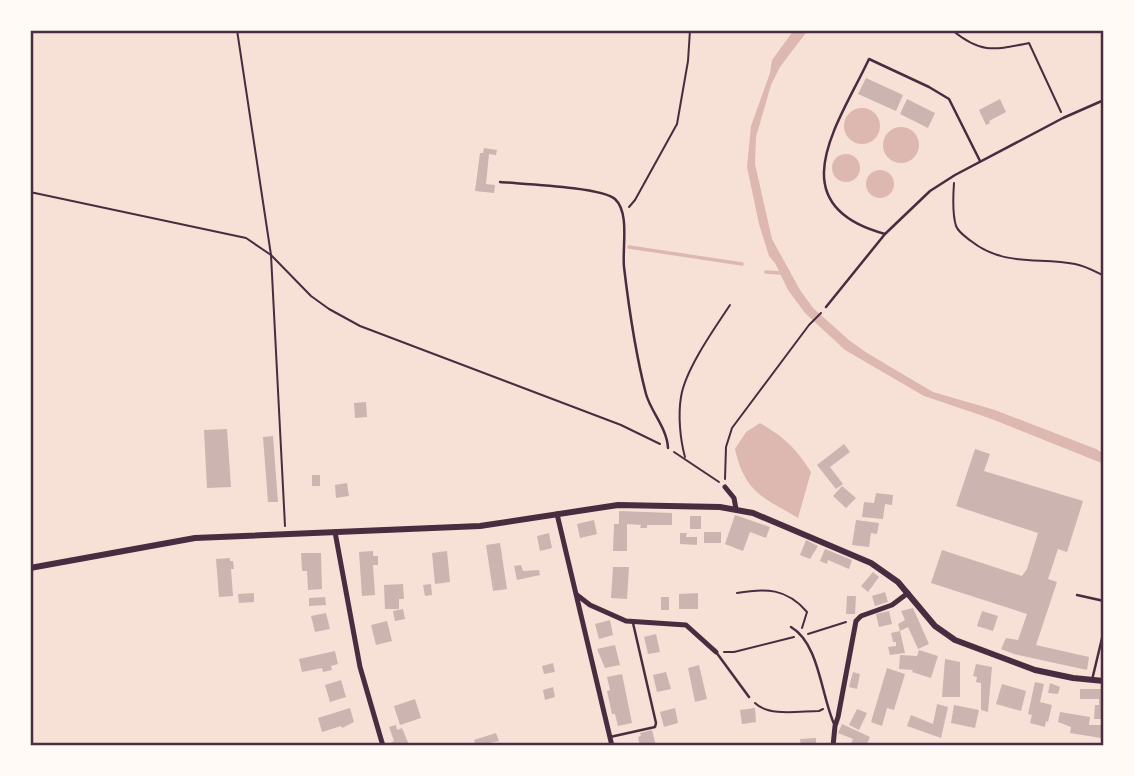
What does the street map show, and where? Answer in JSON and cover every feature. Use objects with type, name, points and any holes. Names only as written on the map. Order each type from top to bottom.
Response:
[{"type":"street","points":[[725,487],[734,498],[736,509]]},
{"type":"street","points":[[30,568],[195,538],[480,526],[618,505],[736,509],[753,513],[855,555],[886,574],[908,593],[935,626],[955,640],[1035,670],[1104,681]]},
{"type":"street","points":[[557,514],[612,746]]},
{"type":"street","points":[[335,532],[360,667],[383,746]]},
{"type":"street","points":[[833,746],[856,621],[861,616],[892,606],[908,593]]},
{"type":"street","points":[[577,595],[590,605],[633,623],[686,625],[716,652]]},
{"type":"lane","points":[[885,234],[864,228],[846,217],[829,197],[822,172],[827,148],[869,59],[949,99],[980,162]]},
{"type":"lane","points":[[826,307],[885,234],[930,191],[1063,118],[1104,100]]},
{"type":"lane","points":[[500,182],[605,193],[620,205],[623,213],[622,250],[636,352],[647,397],[667,439],[668,448]]},
{"type":"lane","points":[[1077,595],[1104,601]]},
{"type":"lane","points":[[610,737],[655,727],[656,723],[633,623]]},
{"type":"lane","points":[[791,627],[800,633],[810,648],[835,726]]},
{"type":"lane","points":[[1092,680],[1104,630]]},
{"type":"lane","points":[[716,652],[749,697]]},
{"type":"path","points":[[236,30],[271,255],[285,533]]},
{"type":"path","points":[[623,213],[635,200],[677,124],[688,61],[690,30]]},
{"type":"path","points":[[951,30],[980,47],[995,50],[1029,43],[1063,118]]},
{"type":"path","points":[[955,175],[954,214],[957,229],[976,245],[997,256],[1034,262],[1071,263],[1087,266],[1104,276]]},
{"type":"path","points":[[30,192],[246,238],[271,255],[312,296],[360,326],[621,425],[685,458],[725,487]]},
{"type":"path","points":[[685,458],[681,432],[681,396],[696,360],[730,306]]},
{"type":"path","points":[[725,487],[726,447],[732,428],[809,325],[826,307]]},
{"type":"path","points":[[716,652],[734,652],[793,638],[800,633],[806,619],[807,611],[789,596],[762,589],[737,593]]},
{"type":"path","points":[[808,634],[850,621]]},
{"type":"path","points":[[749,697],[761,709],[774,711],[819,711],[827,706]]},
{"type":"shaded area","points":[[794,30],[808,30],[780,67],[771,85],[756,137],[755,164],[772,239],[800,290],[813,308],[850,341],[933,392],[995,410],[1096,449],[1104,454],[1104,464],[989,418],[924,396],[845,350],[805,313],[788,290],[769,256],[747,167],[751,126],[772,60]]},
{"type":"shaded area","points":[[862,108],[875,113],[880,126],[875,139],[862,144],[849,139],[844,126],[849,113]]},
{"type":"shaded area","points":[[901,127],[914,132],[919,145],[914,158],[901,163],[888,158],[883,145],[888,132]]},
{"type":"shaded area","points":[[846,154],[856,158],[860,168],[856,178],[846,182],[836,178],[832,168],[836,158]]},
{"type":"shaded area","points":[[880,170],[890,174],[894,184],[890,194],[880,198],[870,194],[866,184],[870,174]]},
{"type":"shaded area","points":[[760,423],[789,444],[811,472],[798,518],[757,492],[750,485],[739,464],[735,449],[746,432]]},
{"type":"building","points":[[866,78],[903,95],[896,111],[858,94]]},
{"type":"building","points":[[907,99],[935,113],[928,128],[900,114]]},
{"type":"building","points":[[1000,99],[1006,112],[986,125],[979,110]]},
{"type":"building","points":[[484,148],[497,150],[496,155],[489,154],[486,184],[495,185],[494,193],[475,191],[480,153],[483,153]]},
{"type":"building","points":[[366,402],[367,417],[355,418],[354,403]]},
{"type":"building","points":[[227,429],[231,487],[207,488],[204,430]]},
{"type":"building","points":[[273,436],[278,502],[268,502],[263,437]]},
{"type":"building","points":[[844,444],[850,452],[830,467],[843,484],[836,489],[817,465]]},
{"type":"building","points":[[975,449],[990,454],[984,471],[1083,501],[1067,552],[1058,549],[1048,579],[1057,582],[1036,645],[1089,657],[1087,670],[1001,649],[1006,638],[1018,640],[1027,614],[931,583],[942,550],[1022,576],[1027,569],[1038,533],[956,506]]},
{"type":"building","points":[[312,475],[320,475],[320,486],[312,486]]},
{"type":"building","points":[[347,483],[349,496],[336,498],[335,485]]},
{"type":"building","points":[[842,486],[856,498],[846,508],[833,496]]},
{"type":"building","points":[[876,493],[893,495],[892,505],[885,504],[883,519],[862,517],[864,502],[874,503]]},
{"type":"building","points":[[619,511],[672,513],[672,525],[647,525],[647,528],[640,528],[641,525],[627,524],[627,551],[613,551],[614,524],[619,524]]},
{"type":"building","points":[[735,515],[770,527],[766,538],[750,532],[743,551],[725,544]]},
{"type":"building","points":[[690,516],[701,516],[701,529],[690,529]]},
{"type":"building","points":[[594,520],[597,534],[580,538],[577,524]]},
{"type":"building","points":[[856,520],[879,523],[877,534],[871,533],[869,547],[852,545]]},
{"type":"building","points":[[704,532],[721,532],[721,543],[704,543]]},
{"type":"building","points":[[549,533],[552,548],[540,551],[537,536]]},
{"type":"building","points":[[680,533],[687,533],[686,537],[697,537],[697,545],[680,544]]},
{"type":"building","points":[[806,540],[818,546],[810,559],[800,555]]},
{"type":"building","points":[[500,543],[507,589],[493,591],[486,545]]},
{"type":"building","points":[[825,549],[852,560],[849,569],[828,560],[827,564],[820,561]]},
{"type":"building","points":[[373,551],[373,556],[378,556],[378,565],[373,565],[375,595],[362,596],[359,552]]},
{"type":"building","points":[[447,551],[450,582],[435,584],[432,553]]},
{"type":"building","points":[[301,553],[321,553],[322,589],[308,590],[307,571],[302,571]]},
{"type":"building","points":[[230,558],[234,569],[231,569],[233,596],[219,597],[216,559]]},
{"type":"building","points":[[521,565],[523,571],[539,570],[540,575],[517,580],[514,566]]},
{"type":"building","points":[[613,567],[629,567],[627,599],[611,598]]},
{"type":"building","points":[[873,572],[879,577],[868,592],[861,586]]},
{"type":"building","points":[[403,584],[404,599],[399,599],[399,609],[385,609],[384,585]]},
{"type":"building","points":[[431,584],[432,595],[425,596],[423,585]]},
{"type":"building","points":[[885,592],[888,602],[875,606],[872,596]]},
{"type":"building","points":[[254,593],[254,602],[239,603],[238,594]]},
{"type":"building","points":[[698,593],[698,609],[679,609],[679,594]]},
{"type":"building","points":[[847,596],[856,596],[855,614],[846,614]]},
{"type":"building","points":[[325,597],[326,605],[309,606],[309,598]]},
{"type":"building","points":[[661,597],[669,597],[669,610],[661,610]]},
{"type":"building","points":[[913,608],[929,644],[918,649],[908,627],[900,631],[898,624],[905,620],[901,611]]},
{"type":"building","points":[[403,609],[405,619],[395,621],[393,611]]},
{"type":"building","points":[[889,611],[892,624],[879,627],[876,614]]},
{"type":"building","points":[[982,611],[998,616],[993,631],[977,626]]},
{"type":"building","points":[[326,613],[330,629],[315,632],[311,616]]},
{"type":"building","points":[[610,620],[613,635],[599,639],[595,624]]},
{"type":"building","points":[[387,621],[392,641],[376,645],[371,625]]},
{"type":"building","points":[[900,631],[905,653],[890,655],[888,647],[896,646],[891,633]]},
{"type":"building","points":[[656,634],[660,652],[648,654],[644,637]]},
{"type":"building","points":[[615,645],[620,665],[605,668],[597,649]]},
{"type":"building","points":[[919,650],[938,656],[931,678],[912,672],[913,670],[899,669],[900,655],[917,656]]},
{"type":"building","points":[[335,651],[338,664],[331,666],[332,670],[323,672],[322,668],[302,672],[299,659]]},
{"type":"building","points":[[945,659],[960,662],[960,697],[942,697]]},
{"type":"building","points":[[553,663],[555,672],[544,674],[542,666]]},
{"type":"building","points":[[976,664],[992,667],[988,712],[981,710],[981,683],[976,682],[977,677],[973,676]]},
{"type":"building","points":[[699,665],[707,699],[695,702],[688,668]]},
{"type":"building","points":[[887,668],[905,674],[894,710],[887,708],[882,726],[871,722]]},
{"type":"building","points":[[666,672],[671,689],[657,692],[653,675]]},
{"type":"building","points":[[853,672],[860,674],[857,689],[849,687]]},
{"type":"building","points":[[622,674],[632,723],[618,726],[615,714],[612,714],[607,677]]},
{"type":"building","points":[[341,680],[346,697],[330,702],[325,685]]},
{"type":"building","points":[[1035,682],[1044,684],[1040,702],[1052,705],[1045,727],[1030,723],[1032,715],[1028,714]]},
{"type":"building","points":[[1050,683],[1060,687],[1058,694],[1048,693]]},
{"type":"building","points":[[1002,684],[1026,691],[1021,711],[996,704]]},
{"type":"building","points":[[553,687],[555,697],[545,700],[543,690]]},
{"type":"building","points":[[1080,689],[1104,689],[1104,719],[1094,719],[1095,705],[1099,705],[1099,699],[1080,699]]},
{"type":"building","points":[[415,699],[421,718],[400,725],[394,706]]},
{"type":"building","points":[[937,704],[948,707],[941,738],[907,726],[911,715],[933,724]]},
{"type":"building","points":[[954,705],[979,710],[975,728],[951,723]]},
{"type":"building","points":[[350,708],[354,722],[342,728],[341,726],[322,732],[318,718]]},
{"type":"building","points":[[675,708],[678,723],[664,727],[660,712]]},
{"type":"building","points":[[755,708],[756,722],[742,724],[740,710]]},
{"type":"building","points":[[857,709],[867,713],[859,730],[849,725]]},
{"type":"building","points":[[1060,712],[1090,717],[1089,725],[1104,725],[1104,734],[1101,733],[1101,738],[1070,733],[1071,727],[1058,722]]},
{"type":"building","points":[[842,724],[870,737],[866,746],[850,746],[853,739],[838,733]]},
{"type":"building","points":[[396,725],[397,730],[402,728],[409,745],[391,746],[390,743],[394,741],[389,727]]},
{"type":"building","points":[[652,730],[656,746],[640,746],[640,733]]},
{"type":"building","points":[[496,733],[499,741],[476,746],[474,740]]},
{"type":"building","points":[[816,738],[816,746],[801,746],[800,739]]},
{"type":"waterway","points":[[629,247],[742,264]]},
{"type":"waterway","points":[[766,272],[781,273]]}]
